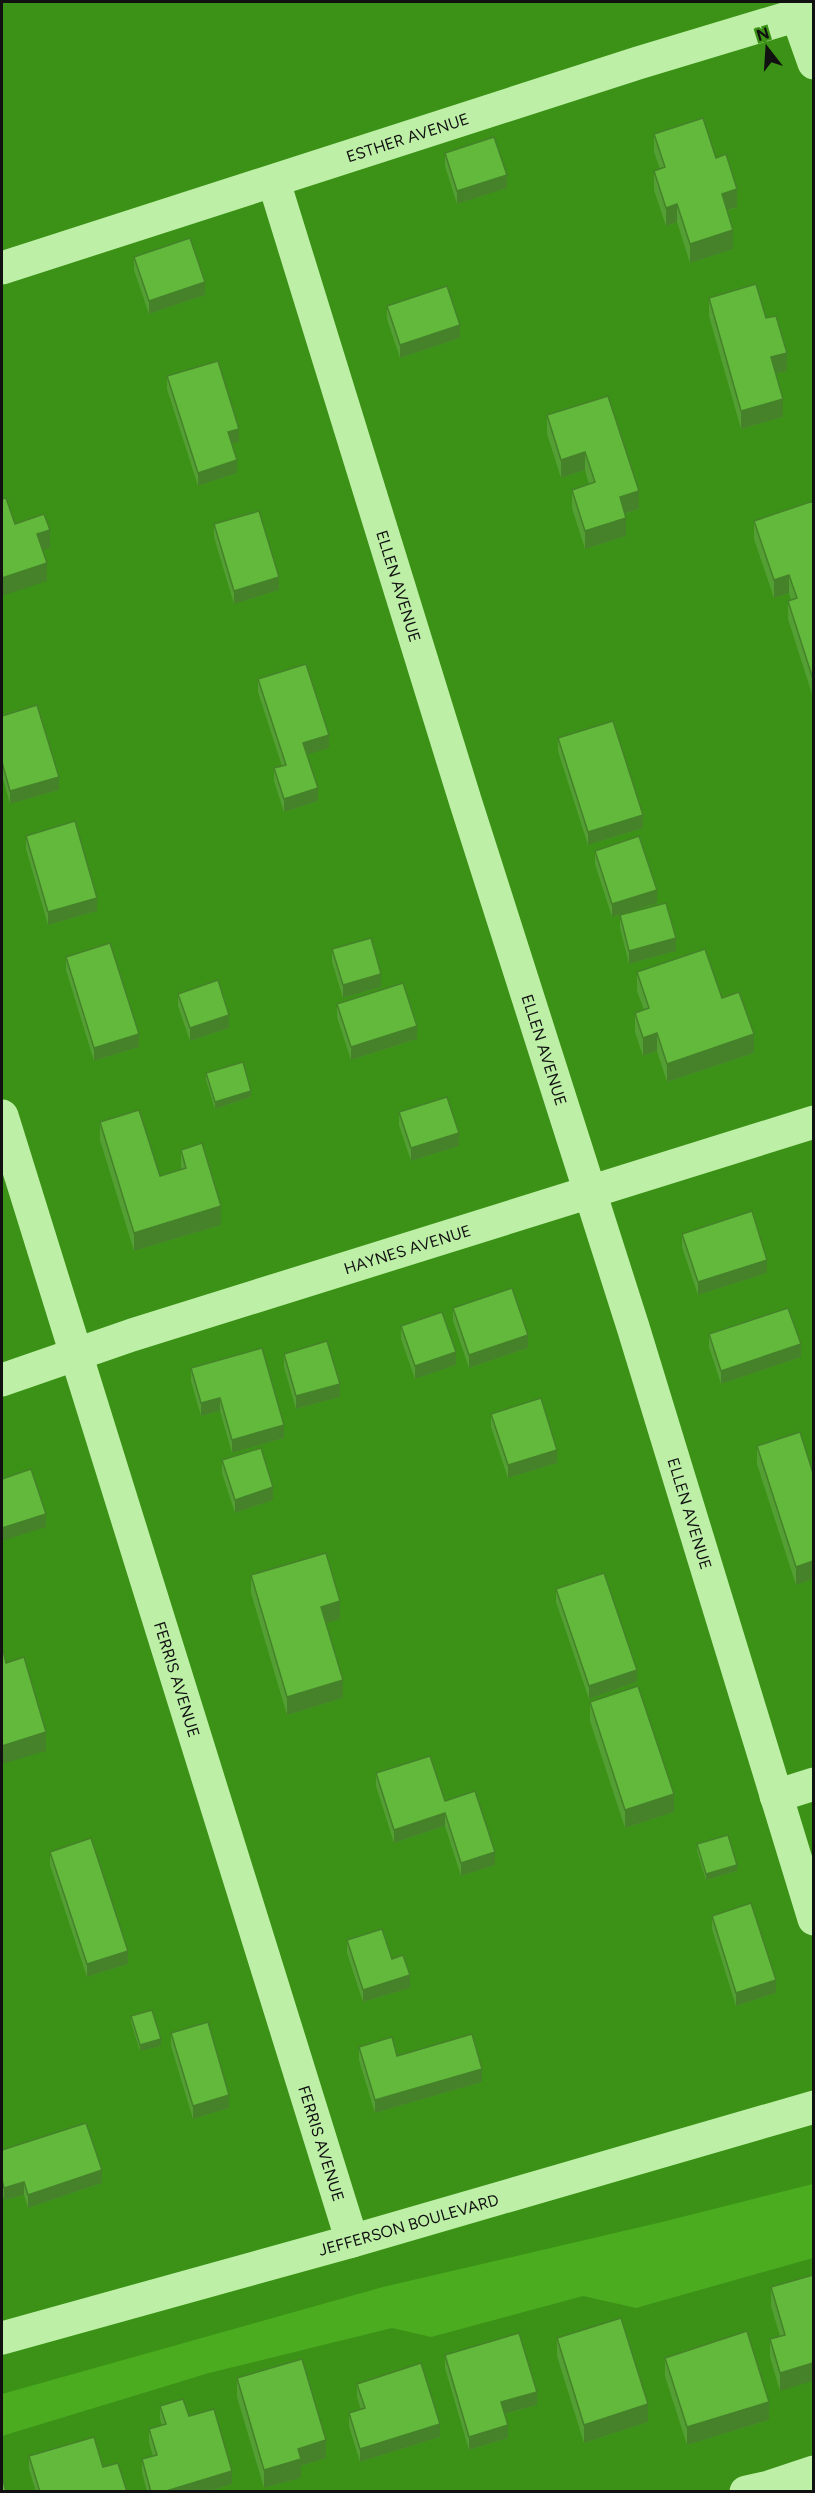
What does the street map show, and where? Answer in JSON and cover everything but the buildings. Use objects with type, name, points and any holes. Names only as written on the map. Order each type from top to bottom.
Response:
[{"type":"street","points":[[805,12],[813,63]]},
{"type":"street","name":"ESTHER AVENUE","points":[[2,268],[638,63],[805,12]]},
{"type":"street","name":"ELLEN AVENUE","points":[[274,182],[588,1192],[633,1328],[813,1919]]},
{"type":"street","name":"FERRIS AVENUE","points":[[2,1116],[153,1608],[352,2241]]},
{"type":"street","name":"HAYNES AVENUE","points":[[2,1380],[813,1122]]},
{"type":"street","points":[[776,1796],[813,1784]]},
{"type":"street","name":"JEFFERSON BOULEVARD","points":[[2,2338],[352,2241],[813,2106]]},
{"type":"street","points":[[746,2492],[813,2472]]},
{"type":"green space","points":[[813,2184],[813,2258],[636,2308],[583,2296],[431,2337],[392,2328],[209,2373],[2,2436],[2,2394],[383,2287]]}]
